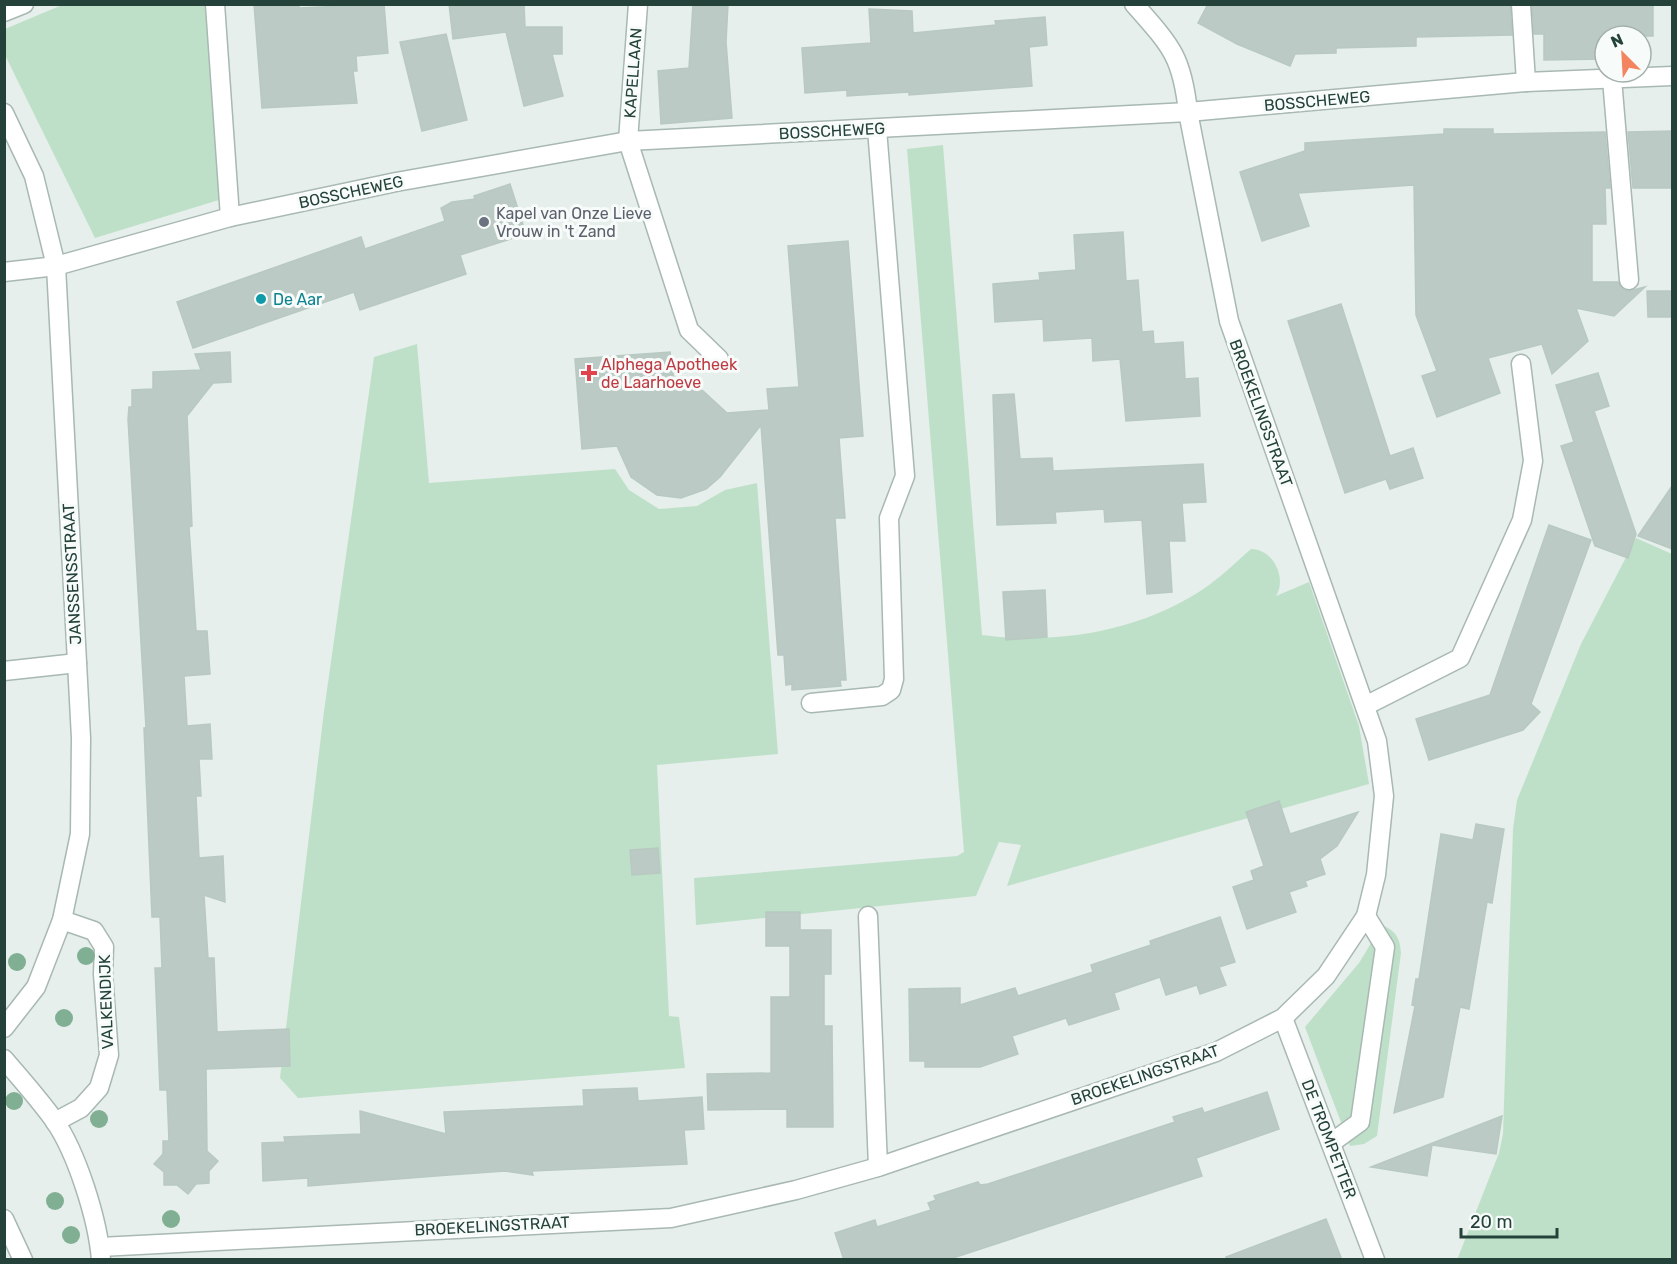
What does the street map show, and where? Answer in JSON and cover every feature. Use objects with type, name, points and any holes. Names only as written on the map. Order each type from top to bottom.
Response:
[{"type":"street","points":[[4,12],[24,4]]},
{"type":"street","points":[[215,4],[230,217]]},
{"type":"street","name":"KAPELLAAN","points":[[628,141],[638,4]]},
{"type":"street","name":"BROEKELINGSTRAAT","points":[[100,1253],[174,1252],[671,1218],[796,1190],[878,1167],[1216,1052],[1283,1018],[1326,976],[1366,916],[1376,875],[1384,796],[1377,741],[1229,321],[1188,112],[1184,78],[1170,45],[1134,4]]},
{"type":"street","points":[[1521,4],[1526,82]]},
{"type":"street","name":"BOSSCHEWEG","points":[[1653,77],[1672,76]]},
{"type":"street","name":"BOSSCHEWEG","points":[[4,272],[56,266],[230,217],[396,182],[628,141],[1188,112],[1526,82],[1593,80]]},
{"type":"street","points":[[1612,84],[1629,280]]},
{"type":"street","name":"JANSSENSSTRAAT","points":[[4,113],[34,177],[56,266],[81,738],[80,834],[63,920],[36,987],[4,1028]]},
{"type":"street","points":[[811,703],[882,696],[891,690],[894,679],[889,518],[905,476],[877,129]]},
{"type":"street","points":[[628,141],[689,330],[719,359]]},
{"type":"street","points":[[1365,706],[1460,658],[1522,520],[1533,460],[1521,364]]},
{"type":"street","points":[[4,671],[77,663]]},
{"type":"street","points":[[867,916],[878,1167]]},
{"type":"street","points":[[1331,1143],[1360,1122],[1385,947],[1366,916]]},
{"type":"street","name":"VALKENDIJK","points":[[55,1122],[81,1108],[99,1088],[109,1055],[103,974],[104,947],[94,931],[63,920]]},
{"type":"street","name":"DE TROMPETTER","points":[[1283,1018],[1375,1260]]},
{"type":"street","points":[[4,1059],[55,1122],[81,1176],[100,1253]]},
{"type":"street","points":[[4,1219],[24,1260]]},
{"type":"green space","points":[[62,5],[207,5],[222,199],[95,238],[5,55],[5,29]]},
{"type":"green space","points":[[943,145],[982,635],[1011,638],[1070,636],[1129,624],[1184,601],[1215,581],[1251,549],[1259,550],[1272,559],[1279,574],[1279,589],[1276,596],[1309,582],[1359,726],[1369,784],[1007,886],[1021,845],[999,842],[976,896],[696,925],[694,878],[957,856],[964,852],[907,149]]},
{"type":"green space","points":[[417,344],[429,483],[615,469],[629,490],[659,509],[697,506],[725,490],[757,483],[778,754],[657,765],[669,1016],[679,1017],[685,1068],[298,1098],[280,1078],[324,711],[374,357]]},
{"type":"green space","points":[[1636,538],[1672,554],[1672,1259],[1457,1260],[1499,1153],[1503,1134],[1513,829],[1517,800],[1581,644]]},
{"type":"green space","points":[[1382,925],[1396,936],[1400,943],[1401,953],[1377,1136],[1364,1144],[1350,1146],[1305,1027],[1359,963]]},
{"type":"building","points":[[254,4],[299,4],[299,8],[384,4],[388,53],[356,56],[357,71],[353,71],[357,103],[262,108]]},
{"type":"building","points":[[449,4],[524,4],[525,27],[562,27],[562,54],[552,54],[563,96],[524,106],[506,32],[453,39]]},
{"type":"building","points":[[693,4],[728,4],[726,42],[732,118],[661,124],[658,71],[689,68]]},
{"type":"building","points":[[1208,4],[1510,4],[1512,35],[1416,37],[1416,46],[1336,48],[1336,53],[1295,54],[1290,66],[1237,44],[1198,23]]},
{"type":"building","points":[[1532,4],[1653,4],[1653,24],[1593,24],[1593,59],[1544,60],[1544,34],[1534,34]]},
{"type":"building","points":[[869,9],[912,11],[913,33],[996,25],[995,21],[1045,17],[1047,45],[1029,47],[1032,86],[909,95],[909,92],[847,96],[847,90],[805,93],[802,48],[871,43]]},
{"type":"building","points":[[446,34],[467,120],[422,131],[400,42]]},
{"type":"building","points":[[1444,129],[1493,129],[1493,134],[1605,132],[1610,188],[1605,188],[1606,224],[1592,224],[1592,282],[1618,282],[1624,290],[1629,291],[1645,287],[1614,316],[1576,308],[1588,341],[1552,374],[1542,344],[1488,358],[1500,393],[1437,417],[1422,376],[1437,371],[1416,315],[1414,185],[1298,193],[1309,226],[1262,241],[1240,172],[1305,151],[1305,143],[1444,134]]},
{"type":"building","points":[[1672,131],[1672,188],[1633,188],[1628,132]]},
{"type":"building","points":[[510,184],[526,234],[460,255],[466,274],[360,310],[354,292],[193,348],[177,302],[361,237],[365,249],[445,221],[441,208],[452,202],[475,199],[474,196]]},
{"type":"building","points":[[1123,232],[1126,281],[1138,280],[1142,332],[1153,331],[1154,344],[1183,342],[1185,379],[1198,378],[1200,416],[1126,421],[1120,359],[1093,361],[1092,338],[1044,341],[1043,319],[995,322],[993,284],[1040,280],[1039,273],[1076,270],[1074,235]]},
{"type":"building","points":[[848,241],[863,436],[839,438],[845,518],[835,518],[846,680],[840,680],[841,686],[792,690],[792,684],[786,685],[784,655],[778,655],[761,425],[720,477],[706,489],[681,498],[657,495],[631,477],[617,446],[582,449],[575,359],[670,352],[674,380],[703,391],[727,413],[769,410],[767,389],[799,387],[788,246]]},
{"type":"building","points":[[1647,291],[1672,291],[1672,317],[1648,317]]},
{"type":"building","points":[[1341,304],[1390,456],[1413,448],[1423,478],[1390,489],[1386,479],[1345,493],[1288,321]]},
{"type":"building","points":[[230,352],[231,382],[213,383],[187,416],[192,526],[189,527],[196,631],[207,631],[210,674],[184,676],[187,726],[210,724],[212,759],[199,759],[201,796],[196,796],[199,858],[223,856],[225,902],[204,895],[208,958],[214,958],[217,1032],[289,1029],[290,1066],[206,1069],[207,1151],[218,1161],[209,1171],[209,1183],[196,1184],[188,1194],[177,1185],[164,1185],[164,1172],[154,1164],[163,1154],[163,1141],[169,1141],[167,1090],[160,1090],[155,968],[162,968],[160,917],[152,917],[144,728],[146,728],[128,419],[129,407],[132,407],[132,390],[153,389],[153,372],[201,370],[195,354]]},
{"type":"building","points":[[1598,373],[1609,406],[1594,411],[1636,534],[1628,558],[1595,546],[1561,446],[1574,442],[1556,385]]},
{"type":"building","points":[[1014,394],[1020,459],[1052,458],[1053,471],[1203,464],[1206,502],[1182,503],[1185,541],[1169,541],[1172,592],[1147,594],[1142,520],[1105,522],[1104,509],[1055,512],[1056,523],[997,525],[993,395]]},
{"type":"building","points":[[1672,486],[1672,549],[1638,536]]},
{"type":"building","points":[[1549,525],[1591,540],[1531,704],[1540,712],[1523,730],[1429,760],[1416,719],[1490,695]]},
{"type":"building","points":[[1045,590],[1047,637],[1006,640],[1003,592]]},
{"type":"building","points":[[1279,801],[1290,834],[1358,812],[1337,846],[1320,859],[1325,874],[1305,881],[1307,886],[1289,892],[1296,912],[1247,929],[1233,887],[1254,880],[1251,871],[1264,866],[1246,812]]},
{"type":"building","points":[[1476,824],[1504,829],[1492,903],[1487,902],[1469,1009],[1460,1007],[1443,1097],[1394,1113],[1415,1006],[1412,1005],[1416,979],[1419,979],[1441,834],[1473,840]]},
{"type":"building","points":[[658,848],[660,873],[632,875],[630,850]]},
{"type":"building","points":[[766,912],[800,912],[800,930],[831,930],[831,974],[824,974],[824,1026],[832,1026],[833,1127],[787,1127],[787,1109],[708,1110],[707,1074],[771,1073],[771,997],[790,997],[790,946],[766,946]]},
{"type":"building","points":[[1220,917],[1235,962],[1219,967],[1226,985],[1200,994],[1197,985],[1166,995],[1160,977],[1114,993],[1119,1009],[1069,1025],[1066,1018],[1012,1036],[1018,1054],[980,1067],[925,1067],[925,1061],[910,1061],[909,989],[960,988],[960,1005],[1015,988],[1018,996],[1093,972],[1091,965],[1151,945],[1150,941]]},
{"type":"building","points":[[637,1088],[638,1101],[702,1097],[704,1129],[684,1130],[687,1164],[532,1171],[533,1175],[505,1171],[308,1186],[308,1178],[263,1181],[262,1143],[285,1142],[284,1137],[361,1134],[360,1111],[446,1134],[444,1112],[584,1106],[583,1090]]},
{"type":"building","points":[[1267,1092],[1279,1129],[1196,1158],[1202,1176],[947,1260],[844,1260],[835,1233],[875,1220],[877,1227],[931,1210],[928,1203],[936,1200],[934,1196],[978,1182],[980,1185],[988,1184],[1175,1122],[1173,1117],[1202,1108],[1204,1113]]},
{"type":"building","points":[[1502,1116],[1496,1154],[1432,1145],[1427,1176],[1371,1167]]},
{"type":"building","points":[[1326,1219],[1342,1260],[1226,1260],[1226,1257]]},
{"type":"place","name":"Kapel van Onze Lieve Vrouw in 't Zand","points":[[484,222]]},
{"type":"place","name":"De Aar","points":[[261,299]]},
{"type":"place","name":"Alphega Apotheek de Laarhoeve","points":[[589,373]]}]
